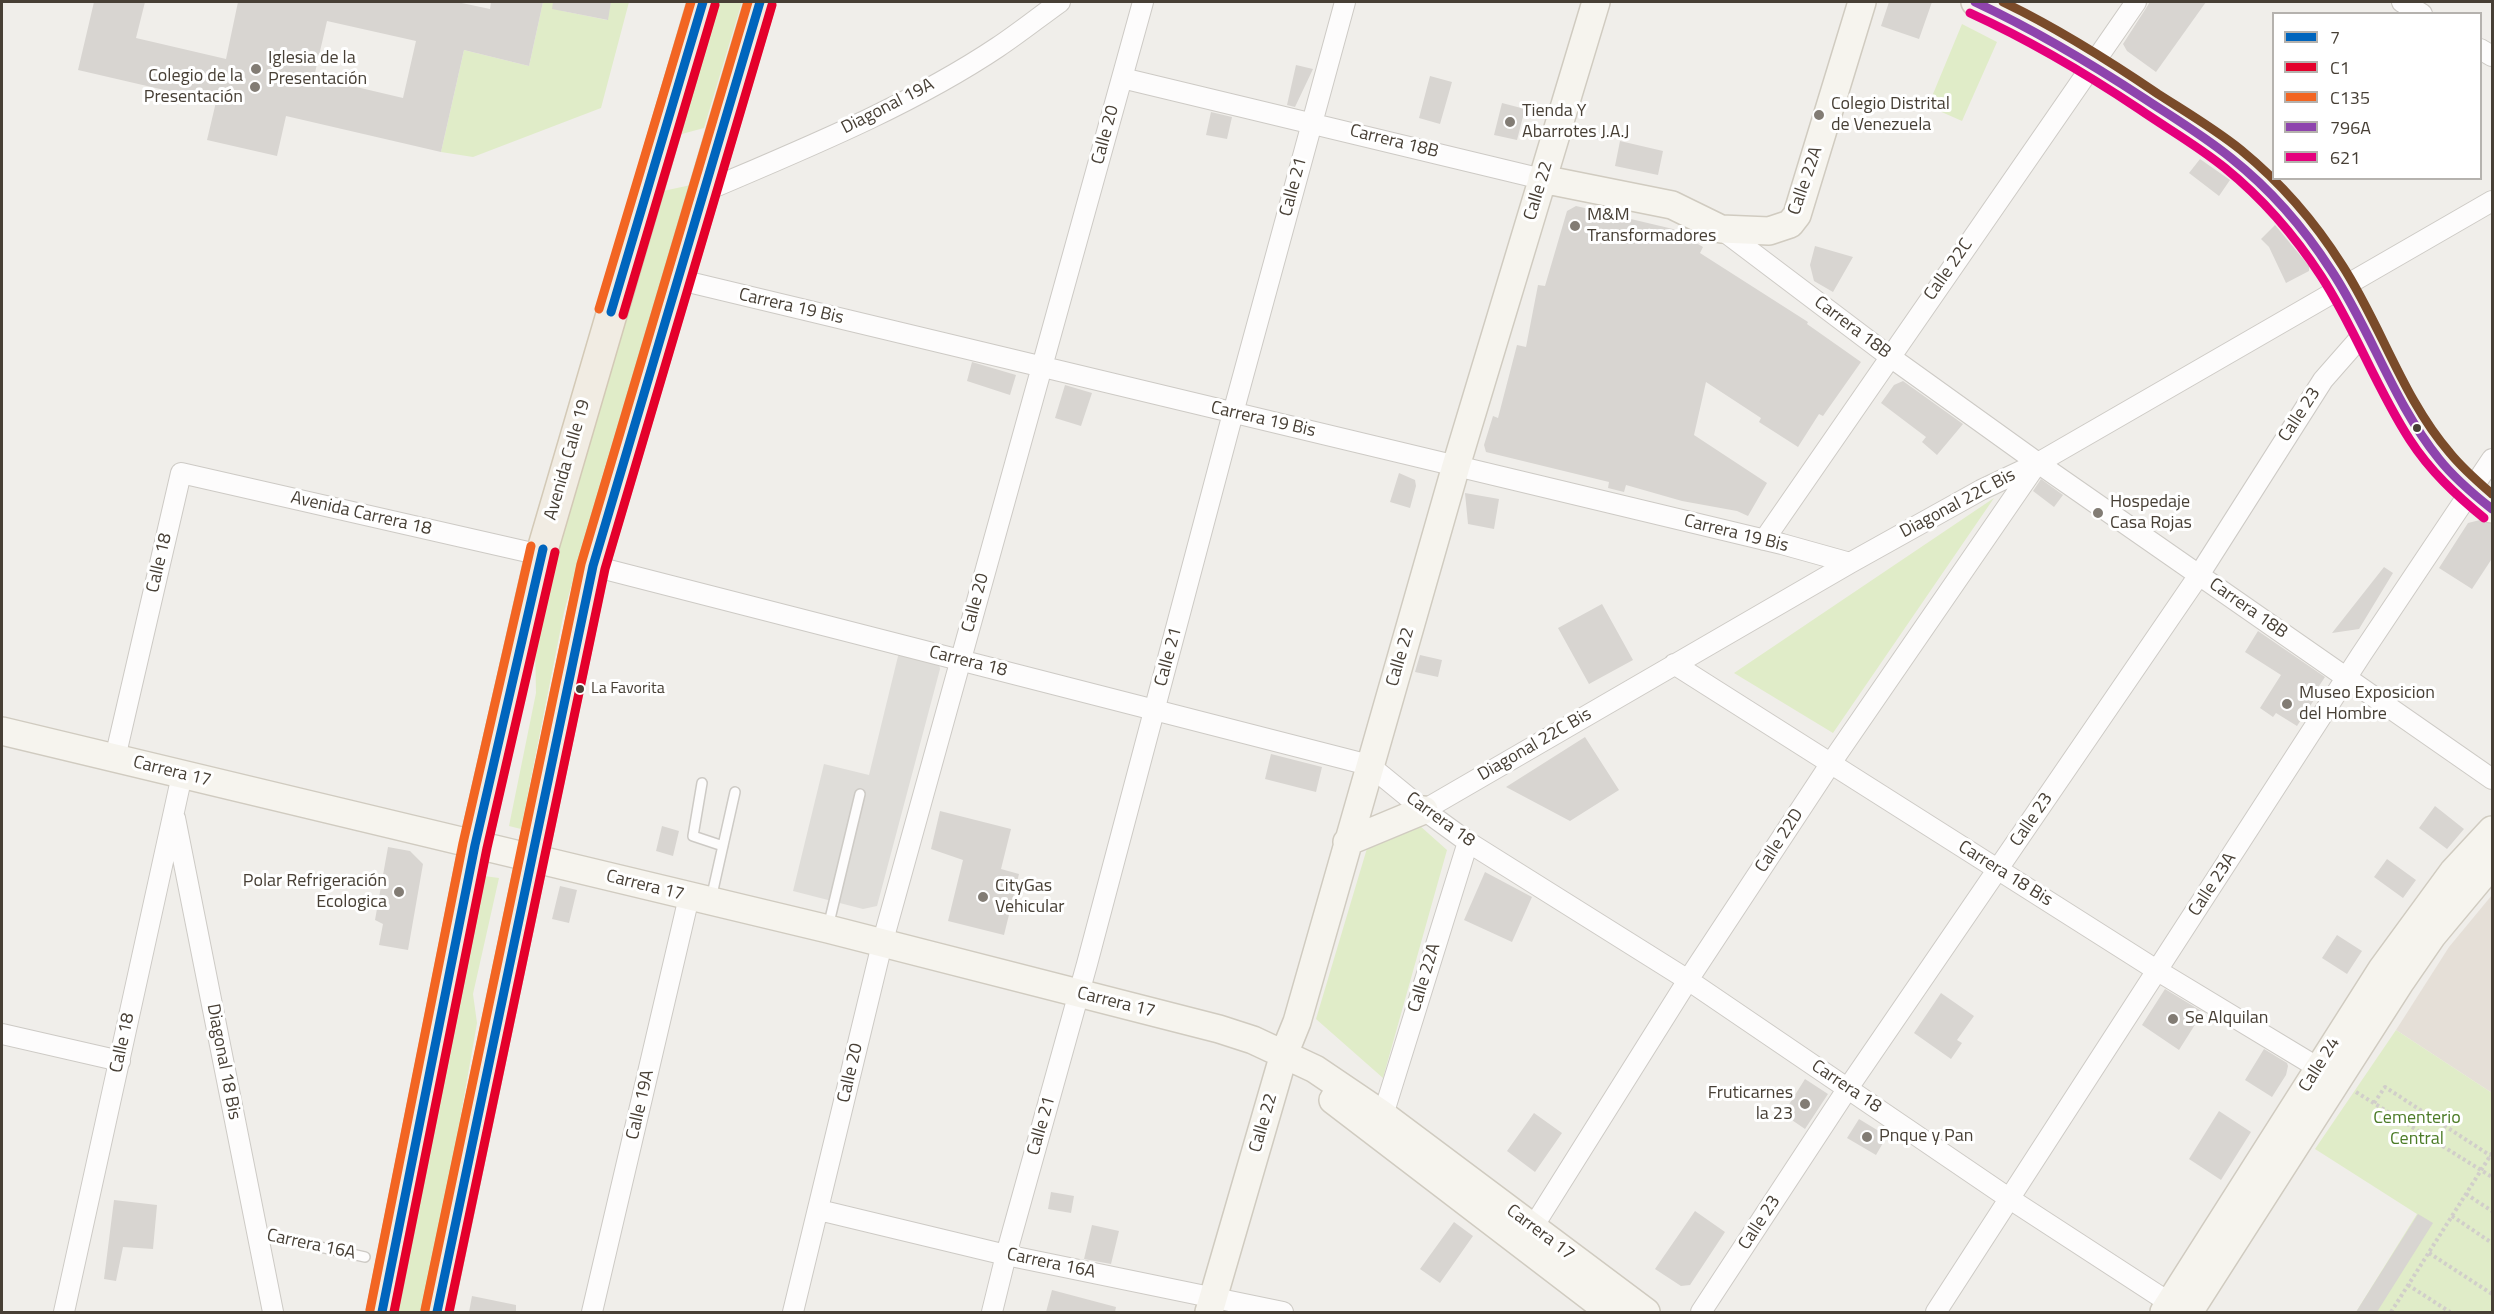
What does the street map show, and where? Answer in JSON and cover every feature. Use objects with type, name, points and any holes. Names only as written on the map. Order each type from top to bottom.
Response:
[{"type":"main road","name":"Avenida Calle 19","points":[[382,1312],[475,845],[541,555],[703,2]]},
{"type":"main road","points":[[437,1312],[592,566],[760,2]]},
{"type":"street","name":"Diagonal 19A","points":[[704,192],[833,135],[919,93],[996,48],[1060,2]]},
{"type":"street","name":"Calle 20","points":[[793,1312],[882,944],[1143,2]]},
{"type":"street","name":"Calle 21","points":[[992,1312],[1345,2]]},
{"type":"street","name":"Calle 22","points":[[1211,1305],[1284,1054],[1297,1022],[1456,466],[1596,2]]},
{"type":"street","name":"Calle 22A","points":[[1721,229],[1769,231],[1790,224],[1797,215],[1862,2]]},
{"type":"street","points":[[1975,2],[2092,63],[2233,159],[2294,218],[2343,288],[2416,429],[2434,455],[2470,493],[2493,509]]},
{"type":"street","name":"Calle 22C","points":[[1773,542],[1889,356],[2136,2]]},
{"type":"street","points":[[2402,2],[2419,12]]},
{"type":"street","name":"Carrera 18B","points":[[1122,78],[1542,179],[1672,205],[1721,229],[1889,356],[2037,463],[2493,779]]},
{"type":"street","name":"Diagonal 22C Bis","points":[[1424,810],[1850,563],[1981,489],[2037,463],[2493,201]]},
{"type":"street","name":"Carrera 19 Bis","points":[[676,279],[1773,542],[1850,563]]},
{"type":"street","name":"Calle 23","points":[[1701,1312],[1848,1088],[2199,574],[2323,380],[2366,331]]},
{"type":"street","name":"Calle 23A","points":[[1936,1312],[2347,678],[2493,459]]},
{"type":"street","name":"Calle 22D","points":[[1533,1227],[1688,980],[1831,763],[2037,463]]},
{"type":"street","name":"Avenida Carrera 18","points":[[181,473],[541,555]]},
{"type":"street","name":"Calle 18","points":[[115,758],[181,473]]},
{"type":"street","name":"Carrera 18","points":[[592,566],[1369,765],[1468,842],[1688,980],[2177,1310]]},
{"type":"street","name":"Carrera 18 Bis","points":[[1674,664],[2158,971],[2337,1080]]},
{"type":"street","name":"Carrera 17","points":[[2,731],[828,929],[1219,1029],[1284,1054],[1315,1069],[1383,1115],[1646,1312]]},
{"type":"street","name":"Calle 18","points":[[64,1312],[182,774]]},
{"type":"street","points":[[1347,842],[1424,810]]},
{"type":"street","name":"Diagonal 18 Bis","points":[[174,811],[273,1312]]},
{"type":"street","name":"Calle 24","points":[[2337,1080],[2382,969],[2453,872],[2493,830]]},
{"type":"street","name":"Calle 22A","points":[[1383,1115],[1468,842]]},
{"type":"street","name":"Calle 24","points":[[2177,1310],[2337,1080],[2432,936],[2493,864]]},
{"type":"street","name":"Calle 19A","points":[[592,1312],[700,899]]},
{"type":"street","points":[[2,1034],[120,1061]]},
{"type":"street","name":"Carrera 17","points":[[1284,1054],[1313,1083],[1366,1126],[1610,1312]]},
{"type":"street","name":"Carrera 16A","points":[[819,1210],[1211,1305],[1284,1312]]},
{"type":"lane","points":[[702,783],[693,836],[723,846]]},
{"type":"lane","points":[[700,899],[723,846],[735,792]]},
{"type":"lane","points":[[828,929],[860,794]]},
{"type":"lane","name":"Carrera 16A","points":[[257,1233],[365,1257]]},
{"type":"path","points":[[2337,1080],[2493,1177]]},
{"type":"path","points":[[2374,1103],[2385,1087],[2492,1155],[2391,1312]]},
{"type":"path","points":[[2466,1194],[2493,1211]]},
{"type":"path","points":[[2452,1216],[2493,1243]]},
{"type":"path","points":[[2428,1253],[2493,1294]]},
{"type":"path","points":[[2409,1285],[2450,1312]]},
{"type":"shaded area","points":[[900,648],[938,658],[940,669],[877,906],[863,909],[793,891],[824,764],[869,775]]},
{"type":"shaded area","points":[[2492,895],[2492,1093],[2396,1030],[2449,947]]},
{"type":"green space","points":[[543,2],[565,2],[563,11],[607,20],[611,2],[629,2],[601,108],[473,157],[441,152],[464,50],[529,66]]},
{"type":"green space","points":[[718,2],[742,2],[704,128],[678,135]]},
{"type":"green space","points":[[1962,24],[1997,42],[1962,121],[1928,106]]},
{"type":"green space","points":[[691,185],[604,470],[564,612],[521,829],[509,826],[536,693],[535,644],[566,516],[663,191]]},
{"type":"green space","points":[[1994,498],[1833,733],[1734,673]]},
{"type":"green space","points":[[1419,825],[1447,850],[1383,1078],[1316,1019],[1368,845]]},
{"type":"green space","points":[[484,876],[499,878],[473,994],[477,1023],[453,1160],[421,1312],[396,1312]]},
{"type":"green space","name":"Cementerio Central","points":[[2396,1030],[2492,1093],[2492,1312],[2356,1312],[2417,1214],[2315,1149]]},
{"type":"building","name":"Colegio de la Presentación","points":[[94,2],[145,2],[136,38],[226,59],[238,2],[457,2],[490,9],[491,2],[543,2],[529,66],[464,50],[441,152],[286,116],[277,156],[207,140],[216,102],[78,70]],"holes":[[[327,21],[416,41],[403,98],[314,77]]]},
{"type":"building","points":[[553,2],[611,2],[608,20],[552,9]]},
{"type":"building","points":[[1889,2],[1932,2],[1919,39],[1881,26]]},
{"type":"building","points":[[2150,2],[2206,2],[2156,72],[2127,51],[2123,44]]},
{"type":"building","points":[[1296,65],[1313,69],[1295,107],[1287,105]]},
{"type":"building","points":[[1430,76],[1452,82],[1440,124],[1419,118]]},
{"type":"building","name":"Tienda Y Abarrotes J.A.J","points":[[1502,103],[1525,109],[1517,140],[1494,135]]},
{"type":"building","points":[[1211,112],[1232,117],[1227,139],[1206,135]]},
{"type":"building","points":[[1620,141],[1663,151],[1658,175],[1615,166]]},
{"type":"building","points":[[2200,159],[2230,180],[2219,196],[2189,173]]},
{"type":"building","points":[[1576,206],[1673,229],[1703,247],[1700,253],[1808,322],[1807,324],[1861,362],[1823,416],[1819,414],[1798,447],[1759,422],[1761,418],[1706,382],[1694,435],[1767,483],[1748,516],[1737,511],[1682,501],[1626,485],[1624,492],[1608,488],[1609,482],[1486,452],[1484,445],[1493,416],[1498,418],[1517,345],[1526,347],[1538,285],[1545,286],[1567,211]]},
{"type":"building","points":[[2275,225],[2309,266],[2309,271],[2286,283],[2269,247],[2261,239]]},
{"type":"building","points":[[1815,246],[1853,257],[1833,292],[1814,281],[1810,265]]},
{"type":"building","points":[[972,362],[1016,375],[1010,395],[967,381]]},
{"type":"building","points":[[1903,381],[1963,424],[1937,455],[1922,442],[1926,437],[1881,403],[1894,385]]},
{"type":"building","points":[[1065,385],[1092,393],[1081,426],[1055,418]]},
{"type":"building","points":[[1399,473],[1415,480],[1416,486],[1410,508],[1390,502]]},
{"type":"building","points":[[2041,479],[2063,495],[2054,507],[2033,491]]},
{"type":"building","points":[[1465,493],[1499,499],[1494,529],[1468,524]]},
{"type":"building","points":[[2480,520],[2493,524],[2493,557],[2472,589],[2439,568],[2468,523]]},
{"type":"building","points":[[2384,567],[2393,573],[2359,629],[2332,633]]},
{"type":"building","points":[[1602,604],[1633,660],[1589,684],[1558,628]]},
{"type":"building","points":[[2258,631],[2325,677],[2311,698],[2314,700],[2297,726],[2276,713],[2273,717],[2260,708],[2281,675],[2245,652]]},
{"type":"building","points":[[1420,655],[1442,660],[1438,677],[1415,672]]},
{"type":"building","points":[[1585,737],[1619,790],[1570,821],[1506,787]]},
{"type":"building","points":[[1271,754],[1322,767],[1316,792],[1265,779]]},
{"type":"building","points":[[2435,806],[2464,829],[2447,849],[2419,828]]},
{"type":"building","points":[[940,811],[1011,829],[1001,869],[1019,874],[1004,935],[948,921],[963,860],[931,849]]},
{"type":"building","points":[[662,826],[679,831],[673,856],[656,851]]},
{"type":"building","name":"Polar Refrigeración Ecologica","points":[[388,847],[410,851],[423,864],[408,950],[379,945],[383,924],[375,920]]},
{"type":"building","points":[[2387,859],[2416,880],[2403,898],[2374,877]]},
{"type":"building","points":[[1485,872],[1532,897],[1512,942],[1464,920]]},
{"type":"building","points":[[560,886],[577,890],[569,923],[552,919]]},
{"type":"building","points":[[2337,935],[2362,951],[2347,974],[2322,958]]},
{"type":"building","name":"Se Alquilan","points":[[2165,989],[2203,1012],[2179,1050],[2142,1025]]},
{"type":"building","points":[[1941,993],[1974,1016],[1957,1040],[1962,1043],[1951,1059],[1914,1033]]},
{"type":"building","points":[[2264,1049],[2287,1063],[2288,1066],[2286,1075],[2272,1097],[2245,1080]]},
{"type":"building","name":"Fruticarnes la 23","points":[[1805,1079],[1828,1094],[1805,1129],[1783,1114]]},
{"type":"building","points":[[2219,1111],[2251,1132],[2221,1180],[2189,1159]]},
{"type":"building","points":[[1534,1113],[1562,1133],[1535,1172],[1507,1151]]},
{"type":"building","name":"Pnque y Pan","points":[[1859,1119],[1887,1136],[1876,1155],[1847,1138]]},
{"type":"building","points":[[1051,1192],[1074,1196],[1071,1213],[1048,1209]]},
{"type":"building","points":[[114,1200],[157,1205],[153,1249],[123,1247],[116,1281],[104,1279]]},
{"type":"building","points":[[1695,1211],[1725,1232],[1690,1285],[1681,1286],[1655,1269]]},
{"type":"building","points":[[2418,1214],[2433,1223],[2377,1312],[2356,1312]]},
{"type":"building","points":[[1454,1222],[1473,1236],[1440,1283],[1420,1269]]},
{"type":"building","points":[[1092,1225],[1119,1231],[1111,1264],[1084,1259]]},
{"type":"building","points":[[1052,1290],[1116,1307],[1115,1312],[1046,1312]]},
{"type":"building","points":[[472,1296],[516,1305],[516,1312],[469,1312]]},
{"type":"transit line","name":"C135","points":[[599,309],[691,2]]},
{"type":"transit line","name":"7","points":[[611,312],[703,2]]},
{"type":"transit line","name":"C135","points":[[425,1310],[581,564],[748,2]]},
{"type":"transit line","name":"7","points":[[437,1312],[593,566],[760,2]]},
{"type":"transit line","name":"796A","points":[[1975,2],[2083,60],[2189,127],[2231,158],[2273,196],[2298,224],[2331,270],[2408,414],[2423,437],[2451,473],[2492,509]]},
{"type":"transit line","points":[[2003,2],[2082,45],[2200,121],[2241,150],[2272,178]]},
{"type":"transit line","name":"C1","points":[[623,315],[715,5]]},
{"type":"transit line","name":"C1","points":[[449,1312],[605,569],[772,5]]},
{"type":"transit line","name":"621","points":[[1970,13],[2035,46],[2119,96],[2204,152],[2252,192],[2289,232],[2321,276],[2398,420],[2418,451],[2444,482],[2484,518]]},
{"type":"transit line","points":[[2274,180],[2332,249],[2369,312],[2405,386],[2433,432],[2460,464],[2492,494]]},
{"type":"transit line","name":"C135","points":[[370,1310],[463,843],[531,546]]},
{"type":"transit line","name":"7","points":[[382,1312],[475,845],[543,549]]},
{"type":"transit line","name":"C1","points":[[394,1312],[487,848],[555,552]]},
{"type":"place","name":"Iglesia de la Presentación","points":[[256,69]]},
{"type":"place","name":"Colegio de la Presentación","points":[[255,87]]},
{"type":"place","name":"Colegio Distrital de Venezuela","points":[[1819,115]]},
{"type":"place","name":"Tienda Y Abarrotes J.A.J","points":[[1510,122]]},
{"type":"place","name":"M&M Transformadores","points":[[1575,226]]},
{"type":"place","name":"Hospedaje Casa Rojas","points":[[2098,513]]},
{"type":"place","name":"La Favorita","points":[[580,689]]},
{"type":"place","name":"Museo Exposicion del Hombre","points":[[2287,704]]},
{"type":"place","name":"Polar Refrigeración Ecologica","points":[[399,892]]},
{"type":"place","name":"CityGas Vehicular","points":[[983,897]]},
{"type":"place","name":"Se Alquilan","points":[[2173,1019]]},
{"type":"place","name":"Fruticarnes la 23","points":[[1805,1104]]},
{"type":"place","name":"Pnque y Pan","points":[[1867,1137]]}]
